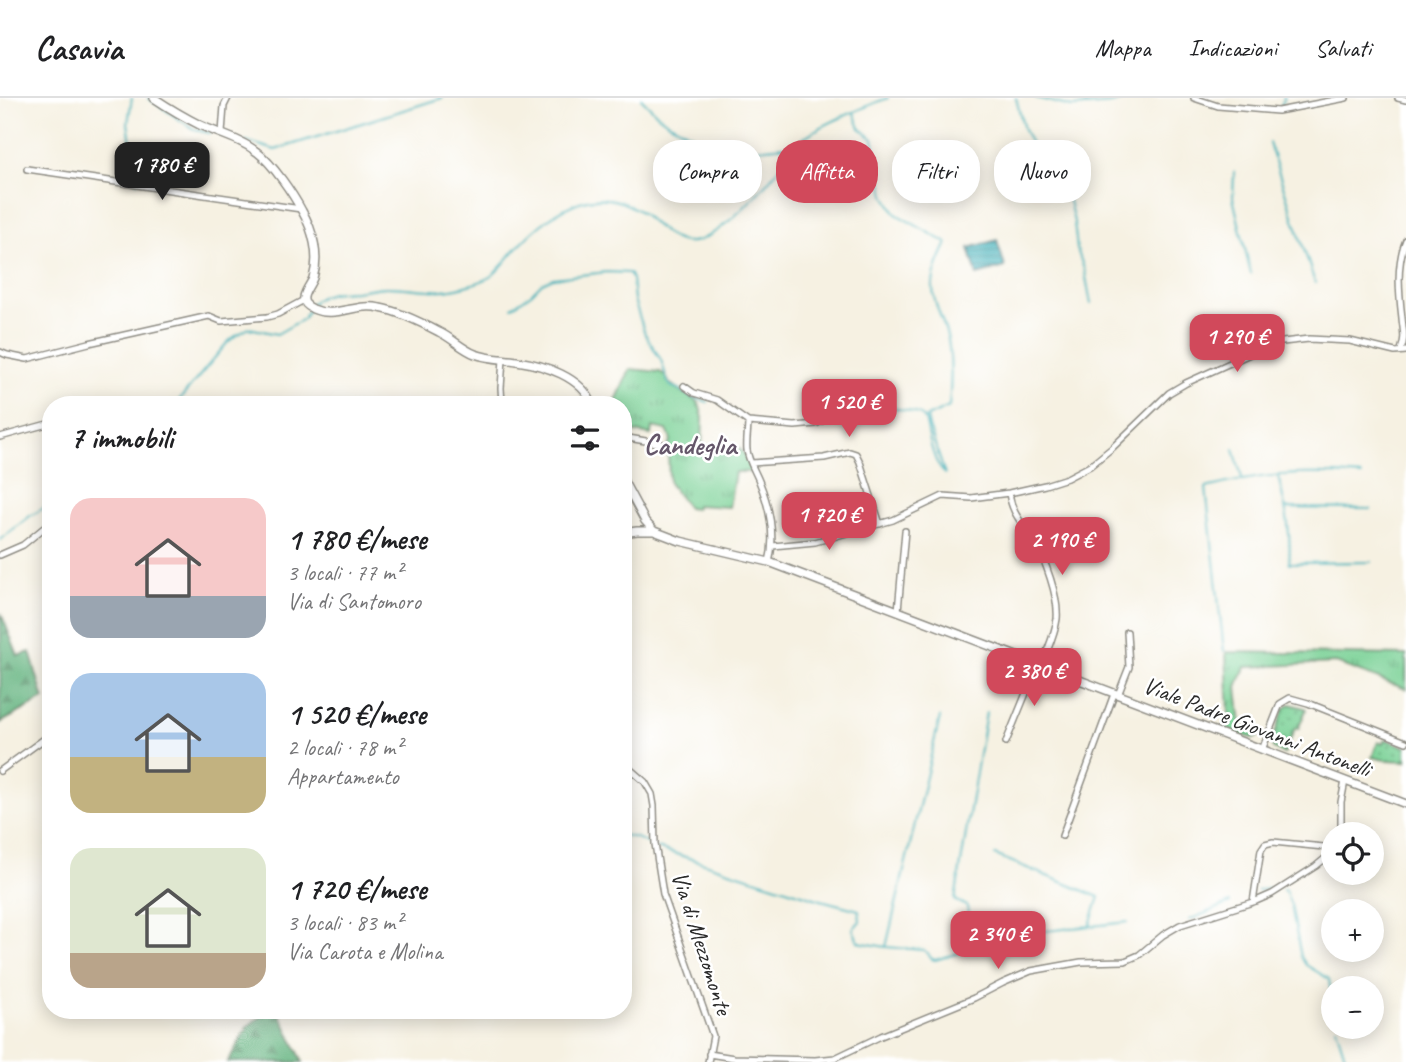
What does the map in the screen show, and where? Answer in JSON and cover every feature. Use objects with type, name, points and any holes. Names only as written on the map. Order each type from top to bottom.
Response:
[{"type":"main road","points":[[154,98],[175,113],[256,151],[265,160],[301,209],[310,227],[314,275],[309,305],[326,313],[380,307],[440,332],[474,354],[525,362],[560,374],[583,388],[588,396]]},
{"type":"main road","points":[[632,497],[645,522],[654,531]]},
{"type":"main road","points":[[632,532],[654,531]]},
{"type":"main road","name":"Viale Padre Giovanni Antonelli","points":[[654,531],[680,541],[769,562],[1406,804]]},
{"type":"street","points":[[222,133],[224,106],[228,98]]},
{"type":"street","points":[[1194,98],[1218,106],[1278,111],[1346,98]]},
{"type":"street","points":[[1398,98],[1406,100]]},
{"type":"street","points":[[27,169],[301,209]]},
{"type":"street","points":[[773,546],[816,542],[880,524],[901,517],[943,496],[971,498],[1009,493],[1057,481],[1084,470],[1112,448],[1169,393],[1274,342],[1310,339],[1350,341],[1395,352],[1404,351],[1405,334],[1399,288],[1406,240]]},
{"type":"street","points":[[0,352],[27,359],[209,316],[221,321],[267,317],[309,305]]},
{"type":"street","points":[[502,396],[503,359]]},
{"type":"street","points":[[684,386],[694,393],[717,400],[748,422],[795,426],[821,423],[827,417],[826,392]]},
{"type":"street","points":[[748,422],[747,448],[765,498],[773,546],[769,562]]},
{"type":"street","points":[[0,437],[42,425]]},
{"type":"street","points":[[632,439],[668,445]]},
{"type":"street","points":[[752,463],[824,458],[853,453],[859,459],[880,524]]},
{"type":"street","points":[[1006,742],[1055,628],[1057,615],[1039,551],[1014,512],[1009,493]]},
{"type":"street","points":[[0,555],[23,545],[42,529]]},
{"type":"street","points":[[898,611],[905,531]]},
{"type":"street","points":[[1062,836],[1129,667],[1127,632]]},
{"type":"street","points":[[1262,750],[1280,704],[1290,698],[1406,742]]},
{"type":"street","points":[[0,771],[42,741]]},
{"type":"street","name":"Via di Mezzomonte","points":[[632,771],[645,782],[652,794],[655,844],[663,894],[713,1037],[708,1062]]},
{"type":"street","points":[[1341,822],[1345,781]]},
{"type":"street","points":[[1253,902],[1261,850],[1265,844],[1270,842],[1321,848]]},
{"type":"street","points":[[709,1054],[745,1058],[835,1058],[1031,971],[1082,962],[1132,959],[1180,925],[1272,894],[1321,861]]},
{"type":"green space","points":[[630,369],[660,372],[666,376],[669,383],[699,403],[703,418],[702,447],[740,449],[754,472],[735,472],[729,507],[696,505],[695,509],[688,508],[669,483],[668,445],[671,440],[667,430],[652,427],[651,435],[632,431],[632,396],[618,396]]},
{"type":"green space","points":[[1,613],[18,656],[30,652],[42,700],[0,723]]},
{"type":"green space","points":[[1226,652],[1406,655],[1406,689],[1336,663],[1245,667],[1237,687],[1241,725],[1260,731],[1258,736],[1252,738],[1225,730],[1229,716]]},
{"type":"green space","points":[[1290,704],[1306,710],[1284,754],[1274,749],[1271,743],[1284,709]]},
{"type":"green space","points":[[1385,739],[1406,747],[1406,761],[1372,757],[1378,742],[1383,744]]},
{"type":"green space","points":[[258,1019],[282,1019],[303,1062],[228,1062],[248,1026]]},
{"type":"water","points":[[997,240],[1005,267],[977,275],[969,248]]},
{"type":"waterway","points":[[132,98],[128,123],[137,182]]},
{"type":"waterway","points":[[148,98],[195,130],[210,133]]},
{"type":"waterway","points":[[246,141],[275,150],[442,98]]},
{"type":"waterway","points":[[641,98],[666,121],[717,148],[737,151],[776,147]]},
{"type":"waterway","points":[[311,304],[326,294],[337,292],[386,287],[444,290],[481,282],[494,274],[540,225],[572,205],[593,199],[623,203],[639,211],[673,238],[680,241],[697,241],[718,230],[740,211],[769,181],[803,138],[844,116],[888,98]]},
{"type":"waterway","points":[[1016,98],[1024,130],[1041,163],[1069,201],[1077,249],[1091,304]]},
{"type":"waterway","points":[[1036,98],[1072,107],[1111,104],[1129,98]]},
{"type":"waterway","points":[[1281,106],[1284,98]]},
{"type":"waterway","points":[[854,113],[860,128],[873,139],[885,195],[896,214],[947,243],[936,268],[933,284],[934,297],[949,344],[949,407],[927,417],[945,474]]},
{"type":"waterway","points":[[1269,143],[1315,283]]},
{"type":"waterway","points":[[1234,172],[1233,198],[1251,274]]},
{"type":"waterway","points":[[512,307],[542,283],[553,278],[607,272],[629,273],[645,334],[661,360],[668,382],[690,396],[708,402]]},
{"type":"waterway","points":[[183,396],[234,337],[249,328],[277,334],[303,319],[309,309]]},
{"type":"waterway","points":[[833,409],[866,405],[894,408],[920,415],[925,420],[935,458],[944,473]]},
{"type":"waterway","points":[[1234,449],[1242,478]]},
{"type":"waterway","points":[[1224,651],[1206,488],[1283,475],[1362,476]]},
{"type":"waterway","points":[[1278,476],[1289,530],[1289,563],[1371,562]]},
{"type":"waterway","points":[[1285,508],[1371,509]]},
{"type":"waterway","points":[[0,540],[42,509]]},
{"type":"waterway","points":[[657,848],[859,910],[860,921],[853,929],[858,941],[863,943],[924,950],[935,960],[969,950],[972,947],[967,906],[955,900],[986,712]]},
{"type":"waterway","points":[[886,947],[940,717]]},
{"type":"waterway","points":[[632,837],[652,845]]},
{"type":"waterway","points":[[995,855],[1099,897],[1090,925]]},
{"type":"waterway","points":[[1258,890],[1274,889]]},
{"type":"waterway","points":[[1283,890],[1291,905],[1301,957],[1306,965],[1324,976]]},
{"type":"waterway","points":[[1189,920],[1230,903]]},
{"type":"waterway","points":[[973,939],[1128,922]]},
{"type":"waterway","points":[[1340,1039],[1347,1062]]},
{"type":"district","name":"Candeglia","points":[[690,444]]}]
